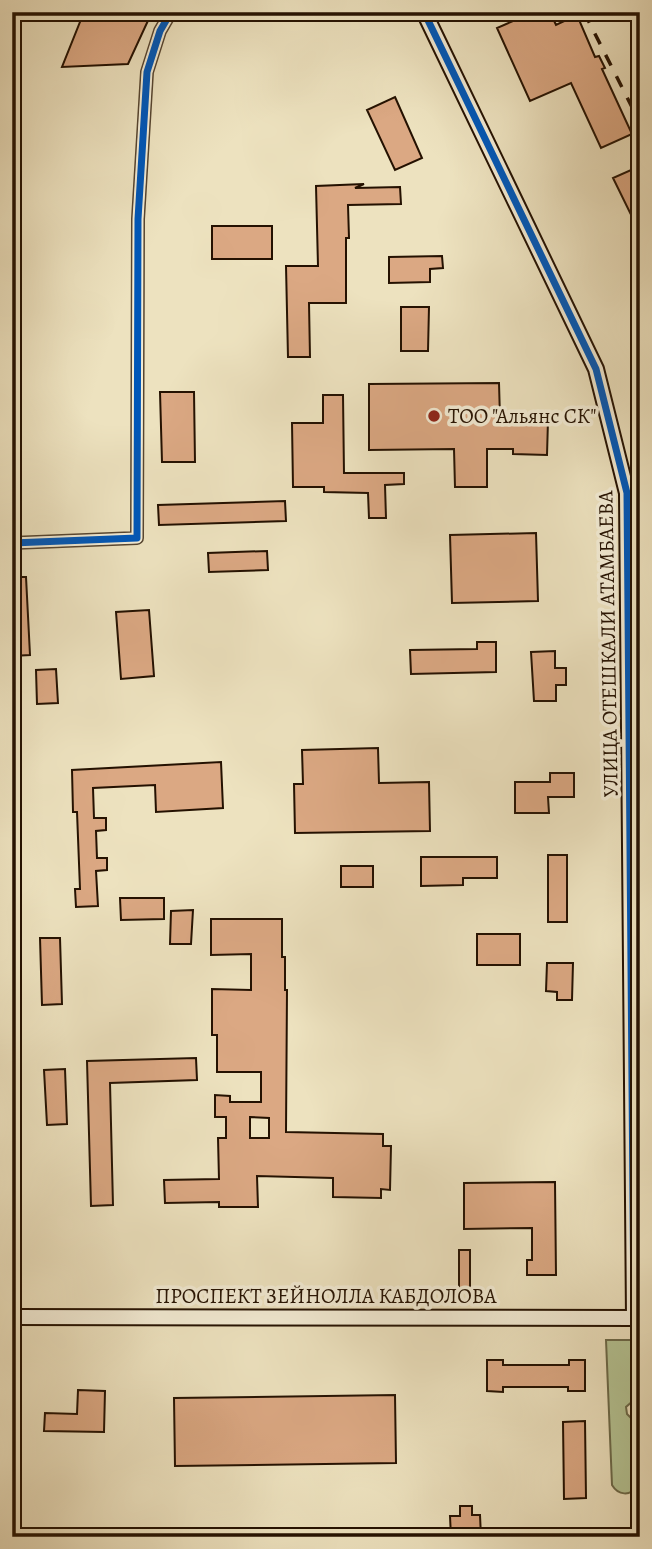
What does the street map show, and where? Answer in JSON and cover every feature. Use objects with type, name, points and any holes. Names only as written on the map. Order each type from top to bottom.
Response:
[{"type":"street","points":[[12,543],[137,538],[138,219],[147,72],[160,31],[171,12]]},
{"type":"street","name":"УЛИЦА ОТЕШКАЛИ АТАМБАЕВА","points":[[424,12],[596,369],[627,493],[637,1318]]},
{"type":"street","name":"ПРОСПЕКТ ЗЕЙНОЛЛА КАБДОЛОВА","points":[[12,1317],[637,1318]]},
{"type":"green space","points":[[606,1340],[633,1340],[634,1400],[626,1407],[627,1414],[635,1422],[637,1486],[628,1493],[617,1491],[612,1485]]},
{"type":"building","points":[[84,12],[152,12],[128,64],[62,67]]},
{"type":"building","points":[[550,12],[556,25],[577,15],[595,57],[599,56],[605,68],[602,69],[632,134],[601,148],[571,83],[530,101],[497,28],[527,15],[529,20]]},
{"type":"building","points":[[395,97],[422,158],[395,170],[367,110]]},
{"type":"building","points":[[640,166],[640,233],[613,178]]},
{"type":"building","points":[[364,184],[355,188],[400,187],[401,204],[348,205],[346,303],[309,303],[310,357],[288,357],[286,266],[318,266],[316,186]]},
{"type":"building","points":[[212,226],[272,226],[272,259],[212,259]]},
{"type":"building","points":[[442,256],[443,268],[430,269],[430,282],[389,283],[389,257]]},
{"type":"building","points":[[401,307],[429,307],[428,351],[401,351]]},
{"type":"building","name":"ТОО \"Альянс СК\"","points":[[499,383],[500,418],[548,420],[547,455],[513,454],[513,449],[487,449],[487,487],[455,487],[454,449],[369,450],[369,384]]},
{"type":"building","points":[[160,392],[194,392],[195,462],[162,462]]},
{"type":"building","points":[[323,395],[343,395],[344,473],[404,473],[404,484],[385,485],[386,518],[369,518],[368,493],[324,492],[324,487],[293,487],[292,423],[323,423]]},
{"type":"building","points":[[285,501],[286,521],[159,525],[158,505]]},
{"type":"building","points":[[536,533],[538,601],[452,603],[450,535]]},
{"type":"building","points":[[267,551],[268,570],[209,572],[208,553]]},
{"type":"building","points":[[12,577],[26,577],[30,655],[12,656]]},
{"type":"building","points":[[149,610],[154,676],[121,679],[116,612]]},
{"type":"building","points":[[477,642],[496,642],[496,672],[411,674],[410,650],[477,649]]},
{"type":"building","points":[[555,651],[555,668],[566,668],[566,685],[556,685],[556,701],[534,701],[531,652]]},
{"type":"building","points":[[56,669],[58,703],[37,704],[36,670]]},
{"type":"building","points":[[378,748],[379,783],[429,782],[430,831],[295,833],[294,784],[303,784],[302,750]]},
{"type":"building","points":[[221,762],[223,808],[156,812],[155,785],[93,788],[94,818],[106,818],[106,830],[96,831],[97,858],[107,858],[107,870],[96,871],[98,906],[76,907],[75,889],[80,889],[77,812],[73,812],[72,770]]},
{"type":"building","points":[[550,773],[574,773],[574,797],[548,797],[549,813],[515,813],[515,782],[550,782]]},
{"type":"building","points":[[548,855],[567,855],[567,922],[548,922]]},
{"type":"building","points":[[421,857],[497,857],[497,878],[463,878],[463,885],[421,886]]},
{"type":"building","points":[[341,866],[373,866],[373,887],[341,887]]},
{"type":"building","points":[[120,898],[164,898],[164,919],[121,920]]},
{"type":"building","points":[[193,910],[191,944],[170,944],[171,911]]},
{"type":"building","points":[[211,919],[282,919],[282,957],[285,957],[287,990],[286,1132],[383,1134],[383,1146],[391,1146],[390,1190],[381,1189],[381,1198],[333,1197],[333,1178],[257,1176],[258,1207],[219,1207],[219,1202],[165,1203],[164,1180],[219,1179],[218,1138],[226,1138],[226,1117],[215,1117],[215,1095],[230,1096],[230,1102],[261,1102],[261,1072],[217,1072],[217,1035],[212,1035],[212,989],[251,990],[251,954],[211,955]],"holes":[[[250,1117],[269,1118],[269,1138],[250,1138]]]},
{"type":"building","points":[[477,934],[520,934],[520,965],[477,965]]},
{"type":"building","points":[[40,938],[60,938],[62,1004],[42,1005]]},
{"type":"building","points":[[547,963],[573,963],[572,1000],[557,1000],[557,992],[546,991]]},
{"type":"building","points":[[196,1058],[197,1080],[110,1083],[113,1205],[91,1206],[87,1061]]},
{"type":"building","points":[[65,1069],[67,1124],[47,1125],[44,1070]]},
{"type":"building","points":[[555,1182],[556,1275],[527,1275],[527,1260],[532,1260],[532,1228],[464,1229],[464,1183]]},
{"type":"building","points":[[459,1250],[470,1250],[470,1290],[459,1290]]},
{"type":"building","points":[[487,1360],[503,1360],[503,1365],[569,1365],[569,1360],[585,1360],[585,1391],[568,1391],[568,1387],[503,1387],[503,1392],[487,1391]]},
{"type":"building","points":[[78,1390],[105,1391],[104,1432],[44,1431],[45,1413],[77,1414]]},
{"type":"building","points":[[395,1395],[396,1463],[175,1466],[174,1398]]},
{"type":"building","points":[[585,1421],[586,1498],[564,1499],[563,1422]]},
{"type":"building","points":[[460,1506],[472,1506],[472,1515],[480,1515],[481,1537],[451,1537],[450,1516],[460,1516]]},
{"type":"railway","points":[[584,12],[640,123]]},
{"type":"cycle path","points":[[12,543],[137,538],[138,219],[147,72],[160,31],[171,12]]},
{"type":"cycle path","points":[[424,12],[596,369],[627,493],[634,1318]]},
{"type":"place","name":"ТОО \"Альянс СК\"","points":[[434,416]]}]
